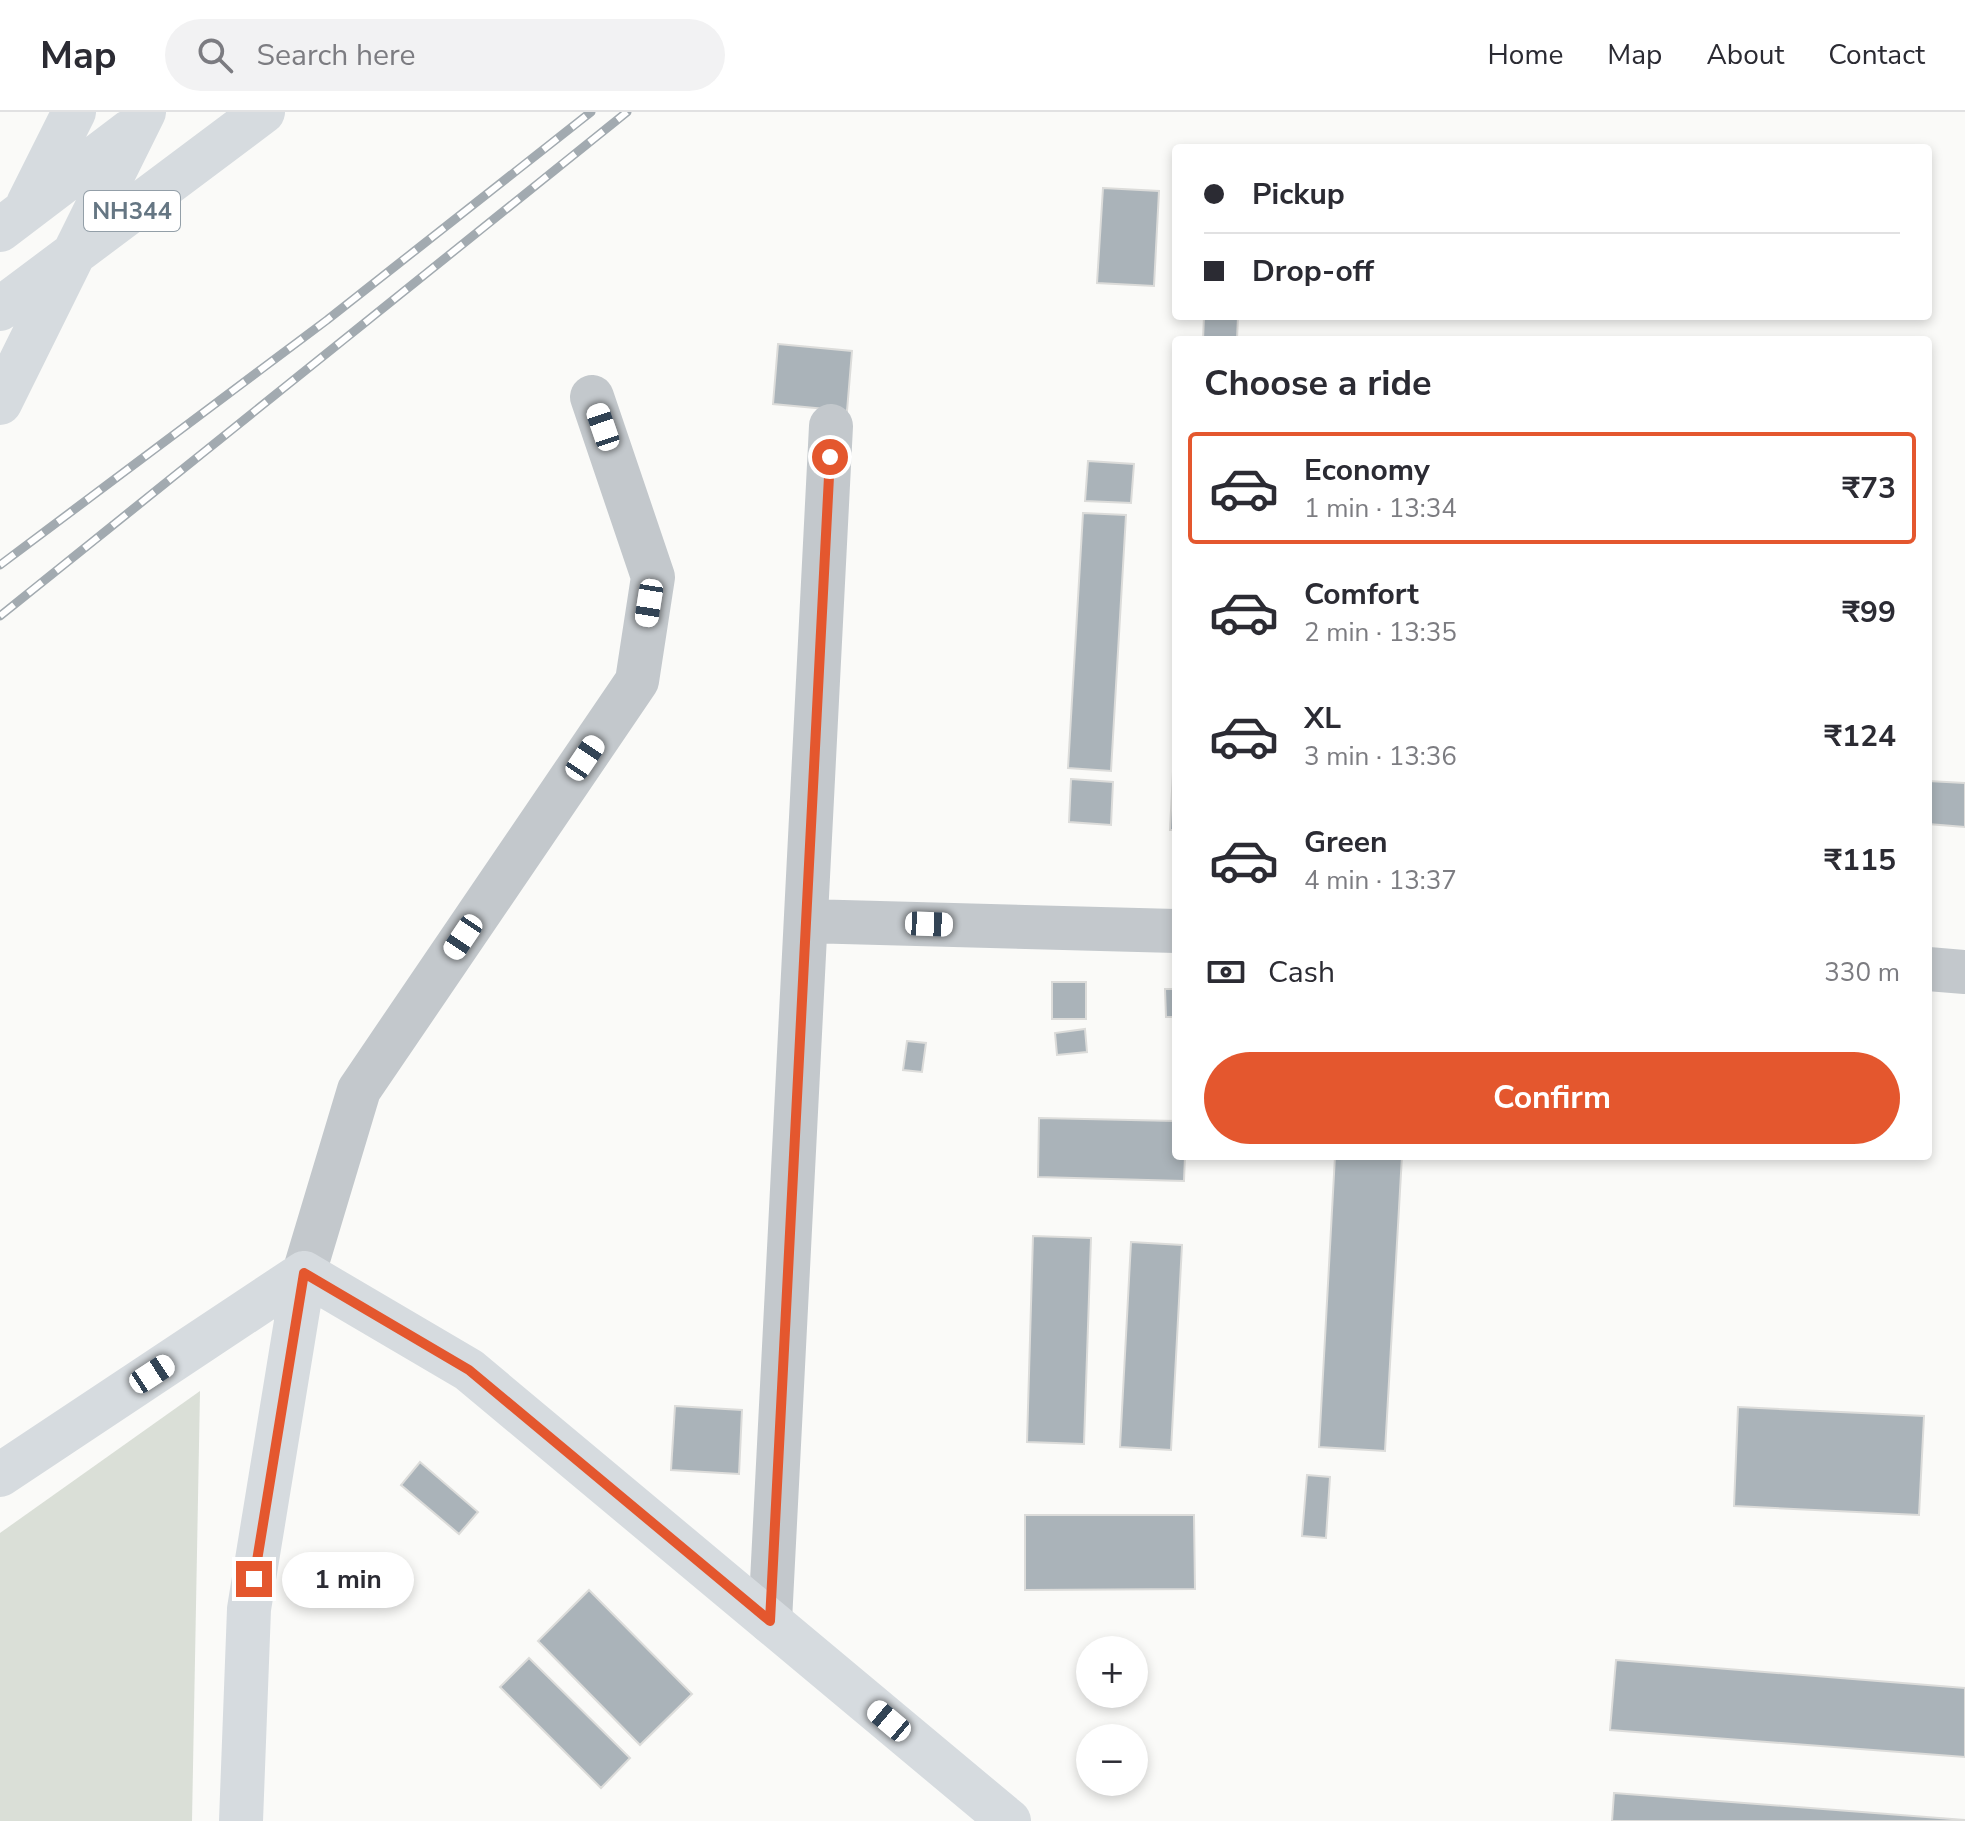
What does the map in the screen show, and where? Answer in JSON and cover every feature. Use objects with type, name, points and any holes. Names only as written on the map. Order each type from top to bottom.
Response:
[{"type":"main road","points":[[0,260],[74,112]]},
{"type":"main road","points":[[0,403],[144,112]]},
{"type":"main road","points":[[0,230],[155,112]]},
{"type":"main road","name":"NH344","points":[[0,309],[263,112]]},
{"type":"main road","points":[[0,1475],[304,1273]]},
{"type":"main road","points":[[304,1273],[469,1370],[1009,1821]]},
{"type":"main road","points":[[241,1821],[249,1609],[304,1273]]},
{"type":"street","points":[[304,1273],[359,1090],[637,681],[653,577],[592,397]]},
{"type":"street","points":[[770,1621],[831,426]]},
{"type":"street","points":[[806,921],[1172,931]]},
{"type":"street","points":[[1932,969],[1965,972]]},
{"type":"shaded area","points":[[200,1391],[192,1821],[0,1821],[0,1533]]},
{"type":"building","points":[[1103,188],[1159,191],[1154,286],[1097,283]]},
{"type":"building","points":[[1204,320],[1238,320],[1237,336],[1203,336]]},
{"type":"building","points":[[778,344],[852,351],[847,411],[773,404]]},
{"type":"building","points":[[1088,461],[1134,464],[1131,503],[1085,501]]},
{"type":"building","points":[[1083,513],[1126,515],[1111,771],[1068,768]]},
{"type":"building","points":[[1071,779],[1113,782],[1111,825],[1069,822]]},
{"type":"building","points":[[1932,781],[1965,783],[1965,827],[1932,824]]},
{"type":"building","points":[[1052,982],[1086,982],[1086,1019],[1052,1019]]},
{"type":"building","points":[[1165,989],[1172,989],[1172,1017],[1166,1017]]},
{"type":"building","points":[[1085,1029],[1087,1052],[1057,1055],[1055,1033]]},
{"type":"building","points":[[907,1041],[926,1043],[922,1072],[903,1070]]},
{"type":"building","points":[[1039,1118],[1172,1121],[1172,1160],[1185,1160],[1184,1181],[1038,1177]]},
{"type":"building","points":[[1335,1160],[1402,1160],[1385,1451],[1319,1447]]},
{"type":"building","points":[[1033,1236],[1091,1238],[1084,1444],[1027,1442]]},
{"type":"building","points":[[1131,1242],[1182,1245],[1171,1450],[1120,1447]]},
{"type":"building","points":[[675,1406],[742,1410],[739,1474],[671,1470]]},
{"type":"building","points":[[1738,1407],[1924,1416],[1919,1515],[1734,1506]]},
{"type":"building","points":[[420,1462],[478,1512],[459,1534],[401,1485]]},
{"type":"building","points":[[1307,1475],[1330,1477],[1326,1538],[1302,1536]]},
{"type":"building","points":[[1025,1515],[1194,1515],[1195,1589],[1025,1590]]},
{"type":"building","points":[[589,1590],[692,1694],[640,1745],[538,1641]]},
{"type":"building","points":[[529,1658],[630,1758],[601,1788],[500,1687]]},
{"type":"building","points":[[1616,1660],[1965,1688],[1965,1757],[1610,1730]]},
{"type":"building","points":[[1614,1793],[1965,1820],[1965,1821],[1612,1821]]},
{"type":"railway","points":[[0,565],[327,320],[591,112]]},
{"type":"railway","points":[[0,616],[627,112]]},
{"type":"route","points":[[254,1579],[304,1273],[469,1370],[770,1621],[830,457]]}]
